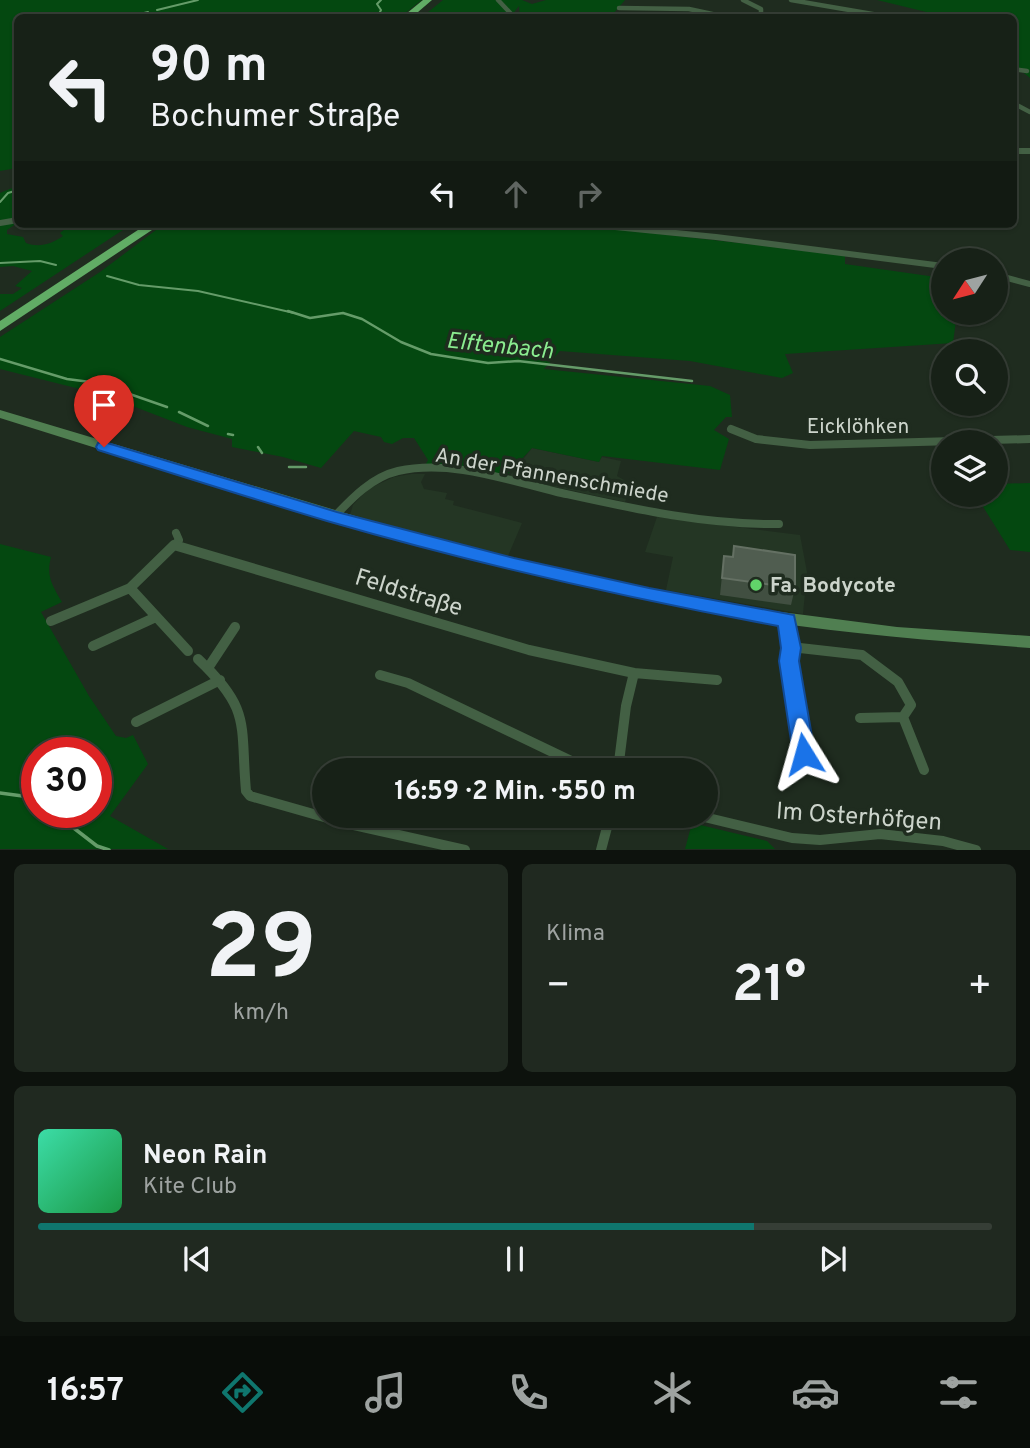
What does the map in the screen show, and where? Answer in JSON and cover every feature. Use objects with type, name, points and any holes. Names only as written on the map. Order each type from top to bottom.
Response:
[{"type":"highway","points":[[410,14],[428,0]]},
{"type":"highway","points":[[425,14],[437,0]]},
{"type":"highway","points":[[420,14],[437,0]]},
{"type":"highway","points":[[0,317],[135,228]]},
{"type":"highway","points":[[0,327],[149,228]]},
{"type":"main road","points":[[0,415],[334,517],[615,588],[788,621],[906,634],[1030,642]]},
{"type":"street","points":[[498,0],[511,14]]},
{"type":"street","points":[[743,0],[761,9],[759,14]]},
{"type":"street","points":[[792,0],[873,14]]},
{"type":"street","points":[[680,1],[682,6],[689,9],[712,14]]},
{"type":"street","points":[[619,8],[689,9]]},
{"type":"street","points":[[1017,70],[1027,71]]},
{"type":"street","points":[[625,228],[931,264]]},
{"type":"street","points":[[1008,278],[1030,284]]},
{"type":"street","name":"Eicklöhken","points":[[731,429],[756,439],[810,445],[1030,439]]},
{"type":"street","name":"An der Pfannenschmiede","points":[[334,517],[358,491],[376,479],[397,471],[421,469],[483,476],[617,505],[693,518],[755,526],[779,524]]},
{"type":"street","points":[[51,621],[130,588],[179,540],[176,533]]},
{"type":"street","name":"Feldstraße","points":[[174,545],[529,650],[634,673],[717,680]]},
{"type":"street","points":[[130,588],[188,651]]},
{"type":"street","points":[[93,646],[156,617]]},
{"type":"street","points":[[788,621],[791,648],[789,661],[805,765]]},
{"type":"street","points":[[208,668],[235,627]]},
{"type":"street","points":[[791,648],[855,652],[869,659],[905,691],[911,705],[903,717]]},
{"type":"street","points":[[198,659],[231,694],[242,718],[245,741],[244,776],[246,790],[250,796],[345,823],[465,849]]},
{"type":"street","points":[[620,758],[626,706],[634,673]]},
{"type":"street","points":[[380,675],[408,682],[565,758]]},
{"type":"street","points":[[136,722],[220,680]]},
{"type":"street","points":[[860,718],[903,717]]},
{"type":"street","points":[[903,717],[925,770]]},
{"type":"street","name":"Im Osterhöfgen","points":[[718,822],[790,844],[880,834],[943,841],[976,849]]},
{"type":"street","points":[[601,849],[607,828]]},
{"type":"shaded area","points":[[532,448],[599,462],[602,457],[621,461],[617,476],[631,484],[625,502],[509,477]]},
{"type":"shaded area","points":[[425,474],[421,482],[424,489],[447,493],[445,499],[454,501],[453,505],[522,523],[508,556],[350,515],[353,505],[368,489],[394,477]]},
{"type":"shaded area","points":[[657,517],[800,535],[807,572],[803,614],[666,590],[673,557],[645,552]]},
{"type":"green space","points":[[0,0],[422,0],[404,14],[14,14],[14,169],[0,171]]},
{"type":"green space","points":[[443,0],[497,0],[510,14],[427,14]]},
{"type":"green space","points":[[499,0],[522,0],[532,4],[546,0],[625,0],[613,14],[520,14],[519,6],[511,14]]},
{"type":"green space","points":[[877,0],[1030,0],[1030,78],[1017,67],[1017,14],[935,14]]},
{"type":"green space","points":[[14,187],[14,220],[0,222],[0,193]]},
{"type":"green space","points":[[14,221],[7,234],[23,237],[26,243],[36,245],[54,241],[63,236],[60,233],[69,228],[126,228],[0,311],[0,294],[13,294],[22,288],[15,286],[32,271],[13,266],[0,267],[0,224]]},
{"type":"green space","points":[[159,228],[606,228],[845,255],[845,264],[931,276],[931,326],[955,326],[954,339],[931,339],[931,344],[785,354],[793,373],[782,378],[690,361],[560,351],[544,369],[710,386],[730,395],[732,417],[726,417],[714,430],[729,439],[720,470],[602,456],[599,462],[532,448],[507,475],[425,466],[428,460],[414,438],[403,438],[392,444],[384,442],[381,437],[354,431],[321,468],[232,447],[232,439],[187,427],[104,395],[0,369],[0,337],[100,272]]},
{"type":"green space","points":[[1030,483],[1030,552],[1010,550],[983,507],[1008,507],[1008,484]]},
{"type":"green space","points":[[0,544],[51,557],[51,580],[62,602],[41,612],[89,696],[116,736],[126,738],[133,735],[148,764],[112,813],[112,737],[21,737],[21,828],[112,828],[112,817],[168,849],[0,849]]},
{"type":"green space","points":[[691,828],[713,828],[767,841],[775,849],[685,849]]},
{"type":"building","points":[[734,546],[795,555],[795,588],[722,578],[724,556],[733,557]]},
{"type":"waterway","points":[[157,10],[198,0]]},
{"type":"waterway","points":[[379,14],[381,10],[377,4],[381,0]]},
{"type":"waterway","points":[[144,13],[148,12]]},
{"type":"waterway","points":[[0,202],[8,193],[14,191]]},
{"type":"waterway","name":"Elftenbach","points":[[0,263],[40,261],[56,265]]},
{"type":"waterway","name":"Elftenbach","points":[[107,276],[139,285],[198,291],[294,313]]},
{"type":"waterway","name":"Elftenbach","points":[[288,311],[310,318],[343,313],[362,319],[401,342],[431,354],[488,363],[518,361],[692,381]]},
{"type":"waterway","points":[[0,359],[67,379],[98,383],[167,407]]},
{"type":"waterway","points":[[179,412],[208,426]]},
{"type":"waterway","points":[[228,434],[233,435]]},
{"type":"waterway","points":[[258,447],[262,453]]},
{"type":"waterway","points":[[289,467],[306,467]]},
{"type":"waterway","points":[[0,793],[21,796]]},
{"type":"waterway","points":[[74,828],[97,846],[109,850]]},
{"type":"place","name":"Fa. Bodycote","points":[[756,585]]},
{"type":"route","points":[[104,447],[334,517],[514,564],[700,606],[788,621],[791,648],[789,661],[804,754]]}]
